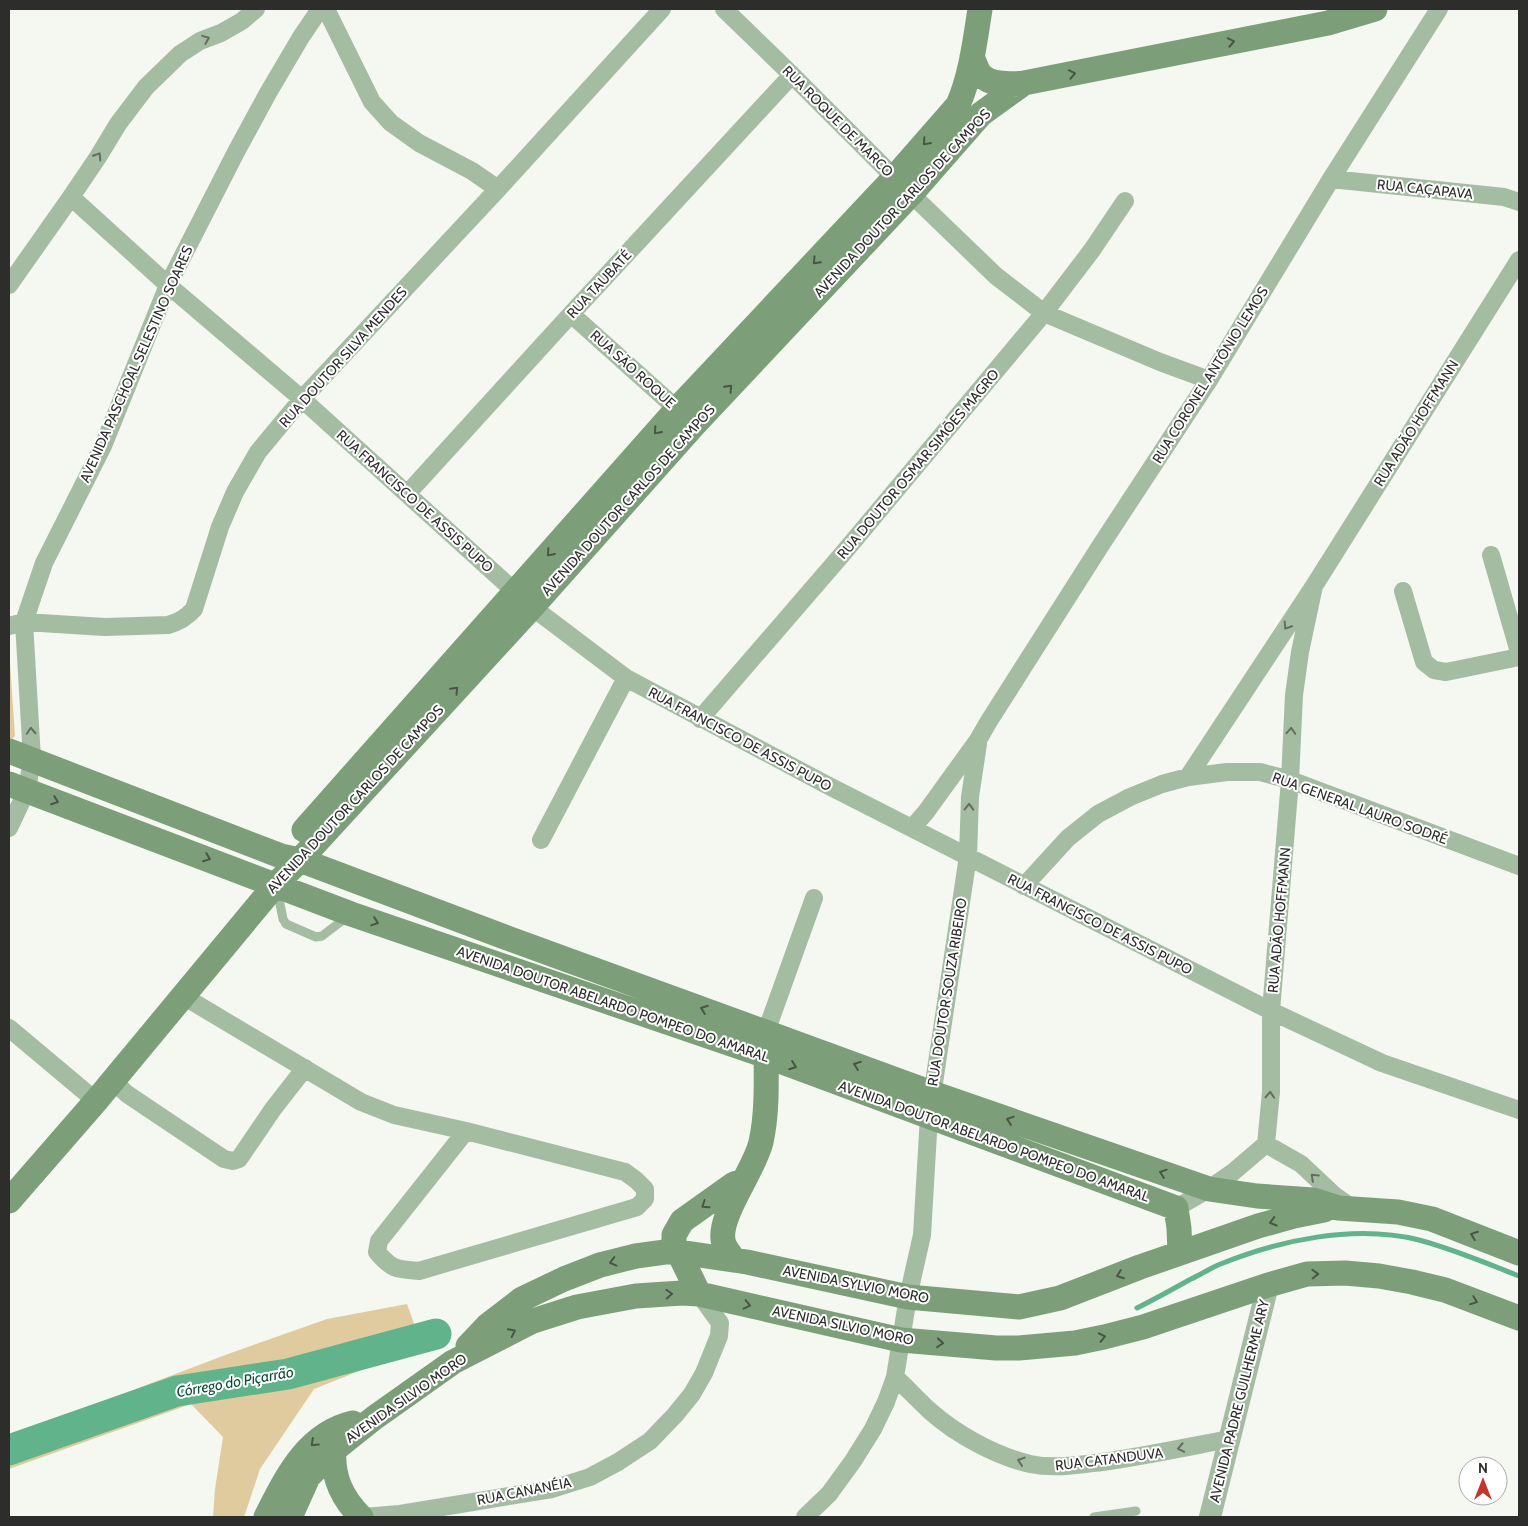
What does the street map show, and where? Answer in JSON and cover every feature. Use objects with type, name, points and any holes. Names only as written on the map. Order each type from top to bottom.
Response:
[{"type":"main road","points":[[980,9],[972,57],[981,75],[992,81],[1006,84],[1024,83]]},
{"type":"main road","name":"AVENIDA DOUTOR CARLOS DE CAMPOS","points":[[9,1201],[268,881],[524,599],[685,417],[903,186],[981,114],[1024,83],[1333,16],[1375,9]]},
{"type":"main road","name":"AVENIDA DOUTOR CARLOS DE CAMPOS","points":[[903,186],[958,105],[972,57]]},
{"type":"main road","name":"AVENIDA DOUTOR ABELARDO POMPEO DO AMARAL","points":[[9,751],[290,858],[766,1032],[930,1105],[1176,1208]]},
{"type":"main road","name":"AVENIDA DOUTOR ABELARDO POMPEO DO AMARAL","points":[[18,787],[351,914],[766,1056],[1210,1189],[1257,1196],[1313,1200],[1345,1208]]},
{"type":"main road","name":"AVENIDA DOUTOR CARLOS DE CAMPOS","points":[[9,1183],[92,1098],[113,1081],[183,996],[268,881]]},
{"type":"main road","points":[[490,963],[502,936]]},
{"type":"main road","points":[[734,1260],[724,1244],[722,1229],[728,1210],[746,1179],[761,1142],[764,1110],[766,1032]]},
{"type":"main road","points":[[699,1294],[674,1243],[674,1235],[682,1221],[734,1184],[746,1179]]},
{"type":"main road","points":[[1176,1208],[1180,1253]]},
{"type":"main road","points":[[1345,1208],[1398,1212],[1432,1219],[1519,1253]]},
{"type":"main road","name":"AVENIDA SYLVIO MORO","points":[[453,1362],[486,1326],[522,1299],[541,1289],[600,1265],[636,1256],[678,1252],[734,1260],[908,1297],[1019,1307],[1060,1298],[1267,1223],[1294,1216],[1345,1208]]},
{"type":"main road","name":"AVENIDA SILVIO MORO","points":[[290,1517],[308,1477],[334,1450],[374,1418],[453,1362],[533,1321],[577,1307],[636,1296],[682,1293],[699,1294],[901,1340],[996,1348],[1019,1348],[1104,1337],[1144,1327],[1306,1274],[1345,1273],[1379,1276],[1412,1282],[1445,1290],[1519,1318]]},
{"type":"main road","points":[[266,1517],[289,1474],[305,1452],[319,1438],[339,1426],[374,1418]]},
{"type":"main road","points":[[334,1450],[333,1461],[338,1482],[349,1505],[362,1517]]},
{"type":"street","points":[[9,285],[71,197],[118,124],[146,87],[180,54],[200,41],[221,33],[242,21],[256,9]]},
{"type":"street","name":"AVENIDA PASCHOAL SELESTINO SOARES","points":[[9,828],[18,787],[32,759],[17,624],[44,563],[103,446],[168,285],[259,110],[301,37],[320,9]]},
{"type":"street","points":[[326,9],[372,102],[390,123],[419,143],[472,171],[498,189]]},
{"type":"street","name":"RUA DOUTOR SILVA MENDES","points":[[17,624],[114,627],[168,625],[188,617],[194,609],[220,527],[235,492],[258,452],[302,399],[498,189],[662,9]]},
{"type":"street","name":"RUA ROQUE DE MARCO","points":[[724,9],[996,276],[1044,313],[1160,362],[1209,380]]},
{"type":"street","name":"RUA CORONEL ANTÔNIO LEMOS","points":[[912,828],[926,812],[978,740],[1098,548],[1209,380],[1331,179],[1439,9]]},
{"type":"street","name":"RUA TAUBATÉ","points":[[406,494],[792,75]]},
{"type":"street","name":"RUA CAÇAPAVA","points":[[1331,179],[1504,197],[1519,202]]},
{"type":"street","name":"RUA FRANCISCO DE ASSIS PUPO","points":[[71,197],[168,285],[302,399],[524,599],[626,678],[700,719],[1271,1012],[1382,1063],[1519,1110]]},
{"type":"street","name":"RUA DOUTOR OSMAR SIMÕES MAGRO","points":[[700,719],[845,551],[1044,313],[1092,250],[1125,201]]},
{"type":"street","name":"RUA ADÃO HOFFMANN","points":[[1188,777],[1314,586],[1519,260]]},
{"type":"street","name":"RUA SÃO ROQUE","points":[[571,314],[685,417]]},
{"type":"street","points":[[1491,555],[1519,652]]},
{"type":"street","name":"RUA ADÃO HOFFMANN","points":[[1266,1144],[1270,1092],[1271,1012],[1290,780],[1294,696],[1300,652],[1314,586]]},
{"type":"street","points":[[1403,591],[1424,662],[1434,670],[1446,672],[1519,656]]},
{"type":"street","points":[[541,840],[626,678]]},
{"type":"street","name":"RUA CORONEL ANTÔNIO LEMOS","points":[[968,856],[970,797],[978,740]]},
{"type":"street","name":"RUA GENERAL LAURO SODRÉ","points":[[1024,886],[1068,838],[1098,814],[1130,796],[1188,777],[1227,772],[1260,772],[1290,780],[1519,866]]},
{"type":"street","name":"RUA DOUTOR SOUZA RIBEIRO","points":[[806,1517],[829,1494],[853,1461],[886,1402],[895,1377],[908,1297],[922,1235],[930,1105],[968,856]]},
{"type":"street","points":[[766,1032],[814,898]]},
{"type":"street","points":[[183,996],[361,1102],[394,1115],[466,1131],[625,1172],[645,1189],[645,1199],[637,1207],[420,1271],[399,1270],[387,1264],[377,1252],[379,1241],[466,1131]]},
{"type":"street","points":[[9,1028],[92,1098]]},
{"type":"street","points":[[113,1081],[127,1094],[224,1158],[233,1160],[239,1158],[273,1109],[305,1068]]},
{"type":"street","points":[[1176,1208],[1210,1189],[1266,1144],[1301,1164],[1345,1208]]},
{"type":"street","name":"AVENIDA PADRE GUILHERME ARY","points":[[1210,1517],[1268,1285]]},
{"type":"street","name":"RUA CANANÉIA","points":[[362,1517],[400,1514],[552,1489],[590,1477],[626,1457],[650,1441],[675,1415],[692,1394],[704,1373],[719,1336],[720,1323],[699,1294]]},
{"type":"street","name":"RUA CATANDUVA","points":[[895,1377],[932,1412],[958,1431],[999,1454],[1030,1464],[1050,1467],[1071,1466],[1128,1459],[1229,1439]]},
{"type":"lane","points":[[268,881],[286,924],[316,937],[322,936],[351,914]]},
{"type":"lane","points":[[1094,1517],[1136,1511]]},
{"type":"shaded area","points":[[9,648],[15,736],[9,742]]},
{"type":"shaded area","points":[[407,1304],[422,1346],[314,1389],[260,1469],[244,1517],[213,1517],[223,1437],[191,1404],[9,1469],[9,1437],[228,1354],[327,1319]]},
{"type":"waterway","name":"Córrego do Piçarrão","points":[[1137,1308],[1215,1267],[1241,1256],[1291,1242],[1343,1234],[1394,1235],[1419,1240],[1457,1252],[1519,1276]]},
{"type":"waterway","name":"Córrego do Piçarrão","points":[[9,1450],[177,1391],[288,1374],[436,1334]]}]
